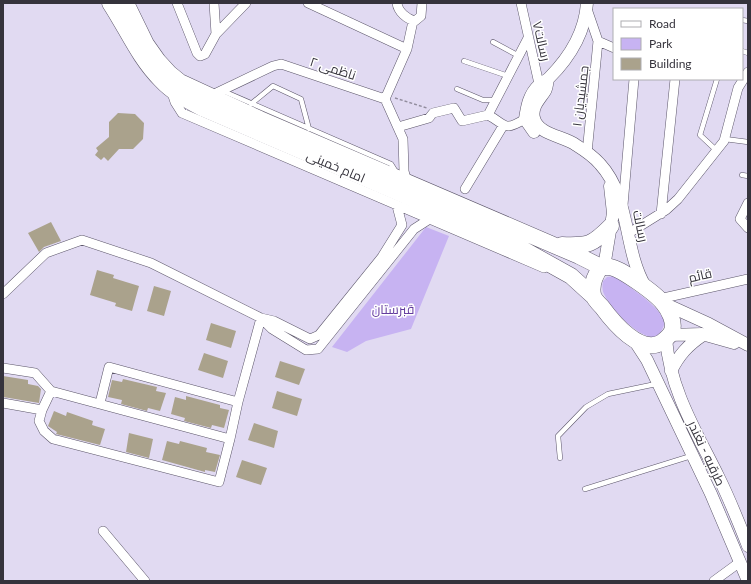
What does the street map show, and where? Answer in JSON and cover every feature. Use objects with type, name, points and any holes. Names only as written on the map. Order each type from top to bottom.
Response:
[{"type":"highway","name":"امام خمینی","points":[[110,3],[148,66],[171,89],[204,109],[346,177],[519,247],[571,276],[593,296],[611,319],[634,340]]},
{"type":"highway","name":"امام خمینی","points":[[126,3],[146,44],[158,62],[180,82],[216,94],[405,182],[552,244],[602,267],[610,267],[620,271],[656,297]]},
{"type":"highway","points":[[552,244],[584,246],[597,240],[611,226]]},
{"type":"highway","points":[[593,296],[594,278],[602,267]]},
{"type":"highway","points":[[634,340],[652,346],[658,345],[668,337],[672,330],[671,315],[656,297]]},
{"type":"street","points":[[177,3],[196,53],[200,56],[205,54],[216,34],[246,3]]},
{"type":"street","points":[[214,3],[216,34]]},
{"type":"street","points":[[308,3],[407,49]]},
{"type":"street","points":[[397,3],[401,11],[413,21]]},
{"type":"street","points":[[413,21],[418,20],[421,16],[422,3]]},
{"type":"street","name":"رسالت۷","points":[[521,3],[528,38],[544,82]]},
{"type":"street","points":[[587,6],[598,41],[613,48]]},
{"type":"street","name":"رسالت","points":[[525,118],[530,95],[573,50],[580,38],[587,6]]},
{"type":"street","points":[[405,182],[403,139],[385,98],[407,49],[413,21]]},
{"type":"street","points":[[398,126],[430,118],[433,113],[454,108],[462,121],[488,115],[528,38]]},
{"type":"street","name":"جمشیدیان ۱","points":[[584,151],[598,41]]},
{"type":"street","name":"ناظمی ۲","points":[[216,94],[281,64],[385,98]]},
{"type":"street","points":[[629,233],[661,214],[678,199],[716,150],[724,139],[738,88],[748,72]]},
{"type":"street","points":[[623,207],[634,80]]},
{"type":"street","points":[[661,214],[675,80]]},
{"type":"street","name":"رسالت","points":[[544,82],[546,90],[537,101],[533,111],[534,119],[545,131],[577,145],[603,168],[616,187],[623,207],[633,256],[639,275],[656,297]]},
{"type":"street","points":[[488,115],[503,126],[513,126],[525,118],[536,133],[555,143],[575,150],[584,151]]},
{"type":"street","points":[[465,189],[503,126]]},
{"type":"street","name":"رسالت","points":[[602,267],[613,213],[611,191],[603,168]]},
{"type":"street","points":[[346,177],[397,206],[428,220],[542,268],[571,276]]},
{"type":"street","points":[[748,203],[740,219],[748,228]]},
{"type":"street","points":[[397,206],[402,225]]},
{"type":"street","points":[[261,318],[272,329],[306,350],[318,349],[414,229],[428,220]]},
{"type":"street","points":[[310,339],[319,335],[382,257],[402,225],[406,223],[414,229]]},
{"type":"street","points":[[3,294],[46,253],[82,240],[151,263],[261,318],[274,321],[310,339]]},
{"type":"street","name":"قائم","points":[[656,297],[748,279]]},
{"type":"street","points":[[656,297],[748,346]]},
{"type":"street","points":[[51,391],[42,410],[39,421],[44,431],[53,440],[218,482],[261,318]]},
{"type":"street","points":[[748,346],[703,335],[668,337],[668,361],[678,394],[724,488],[748,546]]},
{"type":"street","points":[[671,372],[678,357],[685,348],[703,335]]},
{"type":"street","points":[[310,339],[312,349]]},
{"type":"street","name":"طرقبه - نغندر","points":[[634,340],[647,360],[693,456],[748,581]]},
{"type":"street","points":[[100,403],[109,367],[238,402]]},
{"type":"street","points":[[3,368],[35,373],[51,391],[230,439]]},
{"type":"street","points":[[3,404],[42,410]]},
{"type":"street","points":[[103,531],[145,581]]},
{"type":"street","points":[[714,581],[725,578],[740,562]]},
{"type":"lane","points":[[493,42],[519,56]]},
{"type":"lane","points":[[464,61],[508,76]]},
{"type":"lane","points":[[716,150],[700,135],[718,80]]},
{"type":"lane","points":[[251,104],[273,86],[301,99],[309,129]]},
{"type":"lane","points":[[457,89],[483,100],[496,100]]},
{"type":"lane","points":[[216,94],[251,104],[391,164],[405,182]]},
{"type":"lane","points":[[724,139],[748,142]]},
{"type":"lane","points":[[742,175],[748,176]]},
{"type":"lane","points":[[560,458],[558,436],[586,407],[608,394],[658,383]]},
{"type":"lane","points":[[585,489],[693,456]]},
{"type":"path","points":[[385,98],[397,98],[427,108],[433,113]]},
{"type":"green space","name":"قبرستان","points":[[426,227],[449,236],[411,329],[366,341],[347,352],[332,347]]},
{"type":"green space","points":[[614,276],[657,309],[665,322],[658,335],[654,337],[641,333],[626,322],[613,308],[604,294],[602,285],[603,281],[607,277]]},
{"type":"building","points":[[118,113],[135,114],[144,123],[143,139],[133,149],[119,149],[108,161],[104,157],[101,160],[95,155],[98,151],[96,148],[109,137],[109,122]]},
{"type":"building","points":[[51,222],[61,241],[44,247],[39,252],[28,233]]},
{"type":"building","points":[[97,270],[114,275],[113,278],[139,286],[132,311],[115,306],[116,303],[90,295]]},
{"type":"building","points":[[154,286],[171,291],[164,316],[147,311]]},
{"type":"building","points":[[211,323],[236,331],[231,348],[206,340]]},
{"type":"building","points":[[204,353],[228,361],[223,378],[198,370]]},
{"type":"building","points":[[280,361],[305,369],[299,385],[275,377]]},
{"type":"building","points":[[3,376],[28,380],[28,384],[38,386],[41,389],[39,403],[3,397]]},
{"type":"building","points":[[123,379],[157,387],[156,391],[166,393],[160,411],[148,408],[147,411],[121,404],[122,400],[108,397],[112,380],[122,382]]},
{"type":"building","points":[[277,391],[302,399],[297,416],[272,408]]},
{"type":"building","points":[[186,396],[220,405],[220,408],[229,410],[224,428],[212,425],[211,428],[184,421],[185,418],[171,414],[175,397],[186,400]]},
{"type":"building","points":[[54,411],[66,416],[67,412],[93,421],[92,425],[105,429],[100,445],[56,434],[57,432],[48,426]]},
{"type":"building","points":[[254,423],[278,431],[274,448],[248,440]]},
{"type":"building","points":[[129,433],[153,439],[149,458],[126,452]]},
{"type":"building","points":[[167,441],[179,444],[180,441],[207,448],[206,452],[220,455],[215,472],[205,470],[205,472],[162,460]]},
{"type":"building","points":[[242,460],[267,468],[261,485],[236,477]]}]
